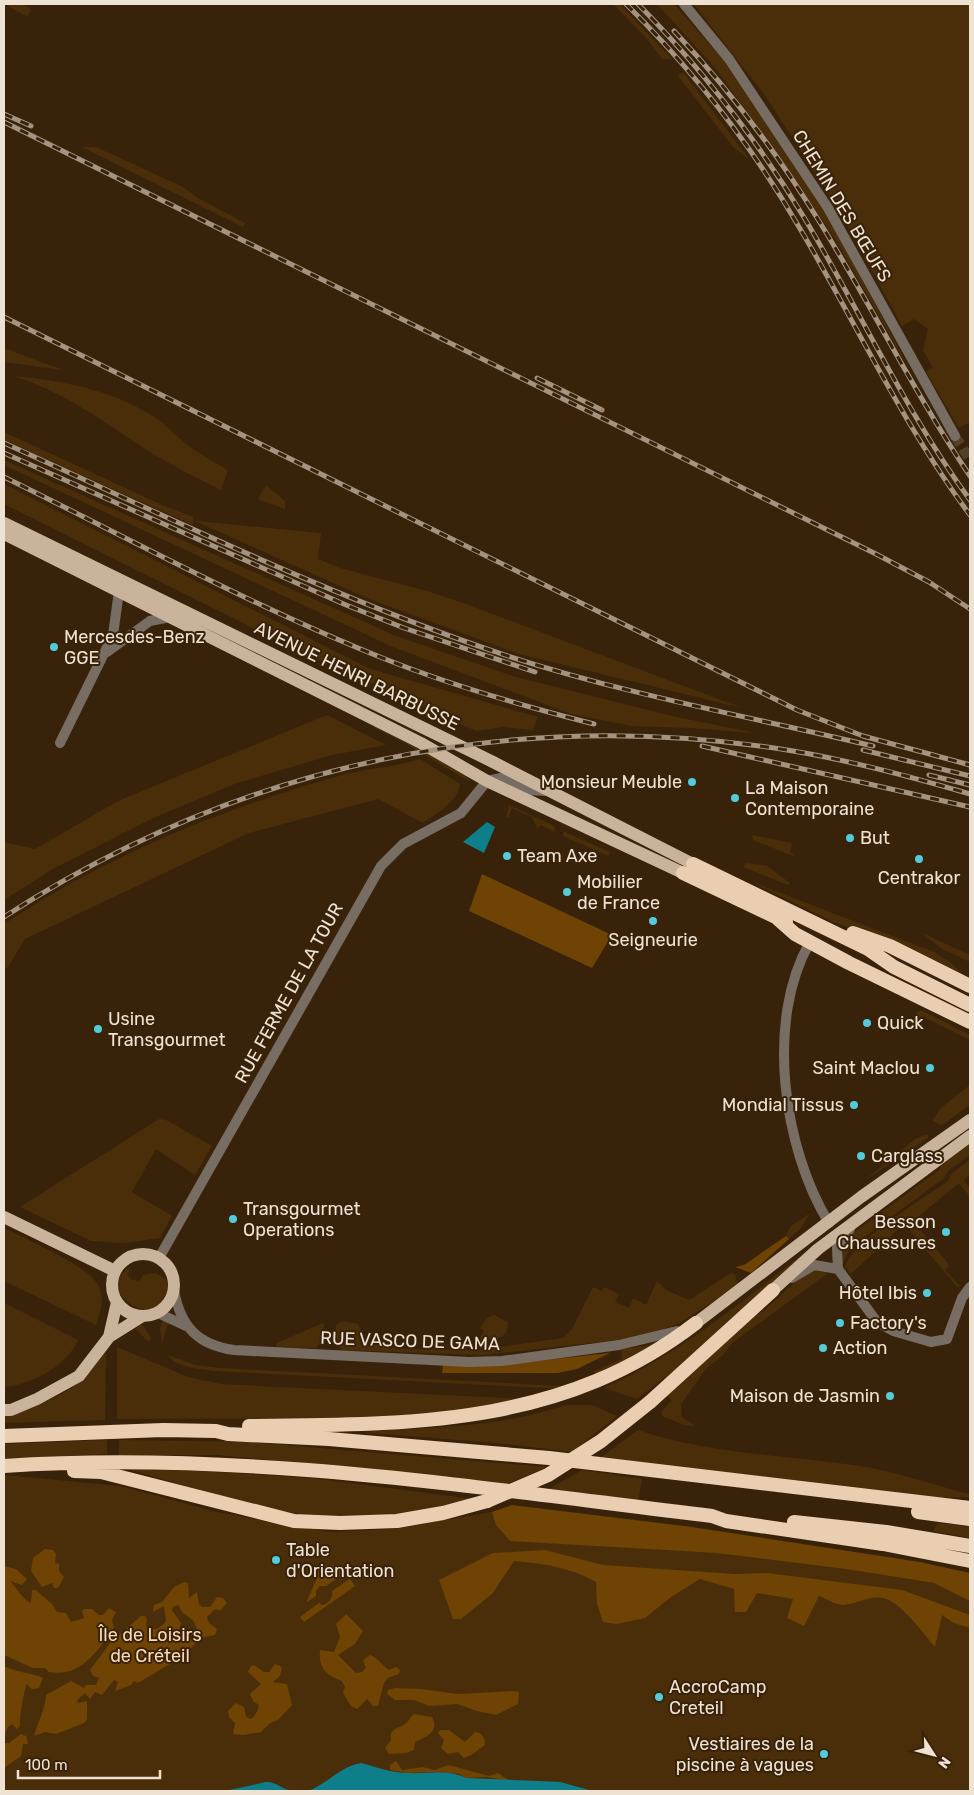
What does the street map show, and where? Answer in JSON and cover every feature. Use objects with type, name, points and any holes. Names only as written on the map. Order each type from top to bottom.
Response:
[{"type":"highway","points":[[688,868],[778,919],[810,931],[867,958],[879,958]]},
{"type":"highway","points":[[688,868],[830,930],[868,949],[879,958],[970,1005]]},
{"type":"highway","points":[[778,919],[795,934],[970,1022]]},
{"type":"highway","points":[[830,930],[843,929],[890,946],[970,986]]},
{"type":"highway","points":[[9,1465],[36,1470],[101,1472],[164,1486],[233,1507],[294,1520],[340,1523],[397,1520],[443,1513],[487,1501],[548,1475],[601,1441],[650,1402],[773,1290]]},
{"type":"highway","points":[[216,1431],[227,1427],[445,1419],[511,1409],[562,1395],[626,1368],[672,1342],[696,1323]]},
{"type":"highway","points":[[4,1436],[163,1430],[216,1431],[228,1434],[329,1439],[549,1458],[661,1473],[678,1473],[970,1508]]},
{"type":"highway","points":[[9,1465],[153,1461],[227,1463],[494,1488],[712,1516],[728,1515],[876,1531],[970,1546]]},
{"type":"highway","points":[[661,1473],[677,1478],[970,1519]]},
{"type":"highway","points":[[712,1516],[726,1521],[883,1544],[970,1561]]},
{"type":"main road","name":"AVENUE HENRI BARBUSSE","points":[[4,523],[550,791],[688,868]]},
{"type":"main road","name":"AVENUE HENRI BARBUSSE","points":[[4,534],[422,743],[488,781],[688,868]]},
{"type":"main road","points":[[696,1323],[970,1120]]},
{"type":"main road","points":[[773,1290],[818,1249],[970,1136]]},
{"type":"main road","points":[[4,1217],[115,1271]]},
{"type":"main road","points":[[4,1410],[11,1410],[37,1399],[79,1376],[109,1337],[141,1316],[158,1313],[169,1302],[174,1291],[171,1272],[159,1258],[148,1254],[133,1256],[124,1260],[115,1271],[112,1287],[116,1302],[109,1337]]},
{"type":"main road","points":[[116,1302],[127,1312],[141,1316]]},
{"type":"street","name":"CHEMIN DES BŒUFS","points":[[684,4],[729,59],[828,208],[955,436]]},
{"type":"street","points":[[60,743],[106,652],[113,634],[119,591]]},
{"type":"street","points":[[106,652],[150,621],[170,617]]},
{"type":"street","points":[[488,781],[501,778],[525,790],[550,791]]},
{"type":"street","name":"RUE FERME DE LA TOUR","points":[[159,1258],[381,866],[403,844],[461,812],[488,781]]},
{"type":"street","points":[[810,942],[796,969],[784,1037],[785,1090],[793,1136],[806,1176],[829,1223]]},
{"type":"street","points":[[862,1215],[844,1235],[837,1248],[838,1269],[877,1322],[893,1331],[931,1342],[947,1339],[962,1298],[970,1288]]},
{"type":"street","points":[[773,1290],[814,1266],[838,1269]]},
{"type":"street","name":"RUE VASCO DE GAMA","points":[[174,1291],[178,1308],[186,1326]]},
{"type":"street","name":"RUE VASCO DE GAMA","points":[[158,1313],[186,1326],[206,1342],[223,1348],[284,1354],[328,1354],[469,1362],[502,1361],[619,1345],[670,1334],[696,1323]]},
{"type":"green space","points":[[5,4],[23,4],[31,9],[28,17]]},
{"type":"green space","points":[[613,4],[620,4],[672,59],[662,59],[647,39]]},
{"type":"green space","points":[[657,4],[674,4],[724,61],[832,223],[912,374],[834,237],[784,164],[716,69]]},
{"type":"green space","points":[[694,4],[970,4],[970,422],[959,428],[926,372],[933,368],[923,350],[928,329],[914,319],[902,326],[840,212],[766,97]]},
{"type":"green space","points":[[683,72],[750,160],[733,147],[678,76]]},
{"type":"green space","points":[[82,147],[96,147],[183,187],[198,198],[245,223],[243,227]]},
{"type":"green space","points":[[4,348],[63,370],[4,362]]},
{"type":"green space","points":[[13,376],[86,388],[120,399],[153,416],[191,448],[228,470],[221,490],[156,456],[99,418],[66,399],[31,382]]},
{"type":"green space","points":[[4,432],[160,504],[193,517],[193,525],[4,440]]},
{"type":"green space","points":[[4,460],[396,636],[516,677],[672,716],[755,733],[632,726],[571,714],[393,647],[4,465]]},
{"type":"green space","points":[[4,484],[370,669],[538,717],[533,730],[503,727],[476,731],[285,644],[4,504]]},
{"type":"green space","points":[[266,485],[285,501],[285,509],[258,499]]},
{"type":"green space","points":[[195,521],[321,533],[318,559],[340,568],[427,591],[469,605],[742,708],[519,654],[369,599]]},
{"type":"green space","points":[[327,715],[386,745],[332,755],[237,783],[151,819],[51,870],[4,900],[4,842],[35,849],[118,801]]},
{"type":"green space","points":[[375,724],[465,775],[470,782],[405,743],[373,727]]},
{"type":"green space","points":[[420,759],[460,784],[451,802],[423,823],[378,799],[249,833],[25,939],[8,967],[4,969],[4,924],[84,876],[169,836],[256,802],[346,774]]},
{"type":"green space","points":[[509,805],[554,826],[555,832],[540,825],[538,829],[532,817],[512,808],[508,818],[506,817]]},
{"type":"green space","points":[[563,831],[610,852],[608,856],[563,836]]},
{"type":"green space","points":[[752,835],[792,843],[790,852],[794,854],[793,856],[753,840]]},
{"type":"green space","points":[[747,863],[767,866],[790,883],[788,885],[743,867]]},
{"type":"green space","points":[[482,874],[612,935],[592,968],[469,911]]},
{"type":"green space","points":[[754,883],[934,952],[952,963],[965,978],[893,943],[833,922]]},
{"type":"green space","points":[[922,933],[970,955],[970,962],[942,949]]},
{"type":"green space","points":[[921,1010],[970,1035],[970,1040],[922,1016],[919,1020],[916,1013]]},
{"type":"green space","points":[[970,1085],[970,1105],[942,1125],[932,1121],[941,1108]]},
{"type":"green space","points":[[159,1119],[166,1120],[212,1146],[195,1175],[156,1149],[132,1192],[172,1216],[160,1238],[124,1243],[91,1241],[20,1207]]},
{"type":"green space","points":[[929,1135],[928,1138],[864,1181],[915,1139]]},
{"type":"green space","points":[[970,1143],[970,1155],[949,1170],[944,1178],[855,1244],[849,1250],[842,1265],[843,1245],[852,1234],[939,1170],[943,1162]]},
{"type":"green space","points":[[970,1160],[970,1173],[964,1181],[970,1188],[970,1197],[959,1183],[913,1221],[950,1266],[945,1270],[960,1286],[958,1288],[904,1224],[851,1274],[845,1267],[850,1257],[861,1245],[890,1221],[948,1181],[952,1173]]},
{"type":"green space","points":[[809,1214],[802,1227],[789,1239],[786,1236],[791,1226]]},
{"type":"green space","points":[[4,1228],[57,1254],[94,1279],[102,1297],[96,1325],[4,1281]]},
{"type":"green space","points":[[786,1236],[789,1239],[751,1273],[735,1267],[744,1265]]},
{"type":"green space","points":[[816,1244],[692,1357],[637,1399],[604,1388],[633,1374],[687,1341]]},
{"type":"green space","points":[[130,1267],[128,1275],[132,1280],[139,1281],[143,1275],[156,1273],[167,1280],[165,1298],[157,1307],[146,1309],[134,1306],[124,1299],[118,1289],[119,1278]]},
{"type":"green space","points":[[814,1269],[828,1273],[732,1343],[723,1355],[706,1369],[681,1404],[682,1417],[695,1426],[684,1425],[662,1416],[661,1412],[672,1400],[666,1396],[740,1327],[768,1307],[804,1274]]},
{"type":"green space","points":[[731,1273],[735,1274],[738,1285],[732,1290],[681,1322],[659,1331],[627,1339],[482,1355],[342,1350],[334,1338],[336,1325],[342,1321],[358,1324],[362,1333],[390,1349],[389,1341],[404,1349],[478,1350],[563,1338],[572,1329],[593,1287],[602,1291],[604,1287],[619,1294],[615,1302],[629,1308],[633,1298],[646,1305],[657,1281],[666,1290],[689,1300]]},
{"type":"green space","points":[[4,1303],[78,1340],[66,1358],[57,1366],[36,1378],[4,1387]]},
{"type":"green space","points":[[494,1315],[508,1322],[506,1333],[499,1338],[479,1340],[484,1331],[480,1328],[487,1318]]},
{"type":"green space","points":[[163,1319],[169,1320],[162,1343],[160,1329]]},
{"type":"green space","points":[[142,1324],[151,1338],[149,1342],[135,1329]]},
{"type":"green space","points":[[324,1324],[322,1341],[316,1348],[276,1347],[277,1343]]},
{"type":"green space","points":[[653,1345],[597,1377],[594,1371],[622,1359],[621,1349]]},
{"type":"green space","points":[[117,1347],[188,1377],[221,1384],[525,1399],[469,1410],[352,1418],[117,1419]]},
{"type":"green space","points":[[106,1350],[105,1420],[4,1423],[4,1416],[59,1396],[79,1383],[90,1372]]},
{"type":"green space","points":[[610,1353],[577,1369],[558,1373],[442,1373],[443,1364],[490,1366]]},
{"type":"green space","points":[[167,1355],[196,1365],[220,1368],[561,1386],[564,1389],[216,1371],[183,1365]]},
{"type":"green space","points":[[565,1405],[592,1405],[617,1416],[572,1452],[506,1444],[360,1432],[490,1422],[540,1413]]},
{"type":"green space","points":[[638,1430],[665,1438],[719,1449],[860,1466],[902,1475],[970,1494],[970,1497],[926,1498],[847,1486],[600,1458]]},
{"type":"green space","points":[[107,1440],[107,1454],[4,1459],[4,1444]]},
{"type":"green space","points":[[119,1440],[248,1442],[547,1467],[502,1486],[381,1471],[217,1455],[119,1455]]},
{"type":"green space","points":[[119,1466],[311,1478],[474,1499],[408,1513],[375,1517],[342,1518],[313,1516],[229,1499]]},
{"type":"green space","points":[[582,1470],[642,1479],[638,1503],[547,1490]]},
{"type":"green space","name":"Île de Loisirs de Créteil","points":[[4,1475],[120,1486],[217,1512],[330,1532],[393,1529],[492,1512],[934,1583],[970,1591],[970,1791],[4,1791]]},
{"type":"green space","points":[[512,1505],[692,1527],[920,1562],[970,1573],[970,1601],[934,1583],[846,1569],[717,1553],[510,1541],[496,1525],[492,1512]]},
{"type":"green space","points":[[938,1523],[970,1526],[970,1538],[933,1531]]},
{"type":"green space","points":[[45,1549],[53,1550],[56,1554],[55,1563],[59,1564],[59,1571],[64,1577],[58,1588],[54,1588],[52,1583],[42,1587],[31,1571],[33,1558]]},
{"type":"green space","points":[[545,1550],[603,1565],[735,1574],[767,1573],[902,1590],[970,1615],[970,1628],[954,1623],[942,1615],[935,1647],[906,1613],[886,1599],[870,1598],[841,1605],[819,1596],[804,1626],[787,1618],[793,1599],[757,1593],[746,1612],[735,1612],[734,1589],[700,1579],[671,1597],[645,1618],[616,1624],[603,1622],[597,1604],[596,1582],[577,1573],[556,1567],[514,1561],[493,1593],[461,1619],[453,1619],[439,1580],[493,1553]]},
{"type":"green space","points":[[319,1565],[341,1565],[346,1572],[326,1586],[320,1586],[316,1591],[316,1596],[306,1603],[317,1578]]},
{"type":"green space","points":[[4,1566],[16,1569],[27,1579],[22,1585],[10,1581],[22,1596],[31,1603],[32,1590],[36,1590],[52,1604],[57,1612],[66,1613],[71,1622],[84,1618],[82,1611],[84,1609],[92,1609],[99,1615],[103,1615],[109,1608],[116,1612],[112,1620],[114,1628],[88,1660],[70,1671],[60,1673],[49,1672],[45,1668],[33,1668],[4,1655]]},
{"type":"green space","points":[[350,1579],[355,1586],[304,1622],[300,1617],[319,1603],[322,1605],[329,1602],[332,1591]]},
{"type":"green space","points":[[184,1582],[188,1583],[189,1598],[197,1592],[199,1604],[202,1607],[210,1607],[217,1597],[223,1598],[227,1603],[220,1611],[215,1609],[207,1617],[209,1623],[217,1629],[215,1635],[201,1638],[193,1620],[183,1613],[178,1605],[173,1607],[172,1610],[181,1623],[179,1630],[167,1632],[178,1642],[197,1638],[197,1642],[184,1654],[138,1683],[134,1681],[131,1685],[115,1691],[118,1682],[114,1680],[102,1695],[95,1692],[90,1699],[85,1693],[77,1700],[78,1703],[87,1701],[87,1719],[84,1723],[56,1734],[45,1732],[34,1736],[43,1711],[46,1695],[71,1681],[84,1688],[86,1685],[96,1685],[99,1678],[93,1676],[90,1670],[111,1642],[141,1616],[145,1616],[147,1619],[146,1626],[151,1629],[157,1629],[162,1626],[166,1621],[164,1606],[153,1612],[154,1605],[162,1602],[174,1587]]},
{"type":"green space","points":[[346,1614],[363,1631],[355,1644],[338,1655],[356,1673],[362,1672],[366,1668],[363,1660],[370,1655],[375,1657],[389,1670],[396,1667],[400,1670],[399,1674],[388,1678],[384,1683],[378,1706],[373,1706],[367,1699],[357,1709],[351,1706],[343,1693],[345,1687],[342,1681],[327,1673],[320,1662],[320,1650],[334,1652],[340,1637],[336,1624]]},
{"type":"green space","points":[[275,1664],[282,1667],[280,1676],[273,1682],[287,1684],[292,1705],[278,1720],[270,1723],[261,1732],[243,1735],[233,1734],[235,1723],[229,1717],[228,1711],[236,1703],[244,1707],[246,1717],[250,1719],[255,1715],[259,1707],[253,1701],[250,1694],[261,1684],[248,1672],[251,1666],[254,1665],[264,1672],[269,1672]]},
{"type":"green space","points":[[4,1666],[43,1678],[39,1688],[32,1689],[27,1684],[24,1692],[20,1726],[17,1729],[12,1724],[8,1727],[4,1736]]},
{"type":"green space","points":[[395,1688],[422,1689],[457,1694],[519,1692],[518,1704],[496,1715],[457,1704],[430,1706],[414,1700],[395,1700],[387,1694],[388,1690]]},
{"type":"green space","points":[[414,1714],[432,1717],[434,1722],[433,1730],[427,1736],[415,1742],[414,1750],[406,1753],[389,1754],[385,1748],[391,1740],[391,1733],[406,1723]]},
{"type":"green space","points":[[440,1730],[449,1730],[465,1742],[475,1732],[481,1734],[485,1745],[464,1758],[458,1752],[448,1754],[441,1748],[444,1740],[438,1733]]},
{"type":"green space","points":[[21,1734],[26,1736],[28,1744],[23,1744],[21,1756],[4,1768],[4,1740],[5,1743],[9,1743]]},
{"type":"green space","points":[[396,1761],[402,1770],[423,1767],[434,1770],[449,1765],[489,1776],[498,1773],[510,1781],[486,1777],[466,1778],[459,1774],[433,1772],[406,1773],[390,1770],[390,1765]]},
{"type":"water","points":[[487,822],[495,827],[484,853],[463,842]]},
{"type":"water","points":[[361,1763],[402,1773],[445,1773],[466,1778],[560,1782],[593,1791],[308,1791],[340,1771]]},
{"type":"water","points":[[266,1782],[293,1791],[225,1791]]},
{"type":"tunnel","points":[[955,436],[970,460]]},
{"type":"railway","points":[[626,4],[698,82],[762,167],[820,263],[901,410],[970,515]]},
{"type":"railway","points":[[638,4],[707,80],[787,190],[826,254],[904,397],[947,467],[970,500]]},
{"type":"railway","points":[[674,31],[751,122],[803,196],[970,476]]},
{"type":"railway","points":[[4,114],[31,126]]},
{"type":"railway","points":[[4,122],[876,554],[929,582],[970,609]]},
{"type":"railway","points":[[4,317],[797,710],[863,736],[970,765]]},
{"type":"railway","points":[[537,378],[602,410]]},
{"type":"railway","points":[[4,443],[253,556],[443,634],[553,670],[644,694],[873,746]]},
{"type":"railway","points":[[4,453],[346,605],[404,628],[535,672]]},
{"type":"railway","points":[[4,477],[240,595],[336,639],[462,687],[594,724]]},
{"type":"railway","points":[[4,917],[94,864],[188,820],[284,785],[383,759],[483,743],[586,736],[689,739],[815,755],[882,770],[970,794]]},
{"type":"railway","points":[[702,746],[970,807]]},
{"type":"railway","points":[[863,750],[970,776]]},
{"type":"railway","points":[[929,775],[970,785]]},
{"type":"place","name":"Mercesdes-Benz GGE","points":[[54,647]]},
{"type":"place","name":"Monsieur Meuble","points":[[692,782]]},
{"type":"place","name":"La Maison Contemporaine","points":[[735,798]]},
{"type":"place","name":"But","points":[[850,838]]},
{"type":"place","name":"Team Axe","points":[[507,856]]},
{"type":"place","name":"Centrakor","points":[[919,859]]},
{"type":"place","name":"Mobilier de France","points":[[567,892]]},
{"type":"place","name":"Seigneurie","points":[[653,921]]},
{"type":"place","name":"Quick","points":[[867,1023]]},
{"type":"place","name":"Usine Transgourmet","points":[[98,1029]]},
{"type":"place","name":"Saint Maclou","points":[[930,1068]]},
{"type":"place","name":"Mondial Tissus","points":[[854,1105]]},
{"type":"place","name":"Carglass","points":[[861,1156]]},
{"type":"place","name":"Transgourmet Operations","points":[[233,1219]]},
{"type":"place","name":"Besson Chaussures","points":[[946,1232]]},
{"type":"place","name":"Hôtel Ibis","points":[[927,1293]]},
{"type":"place","name":"Factory's","points":[[840,1323]]},
{"type":"place","name":"Action","points":[[823,1348]]},
{"type":"place","name":"Maison de Jasmin","points":[[890,1396]]},
{"type":"place","name":"Table d'Orientation","points":[[276,1560]]},
{"type":"place","name":"AccroCamp Creteil","points":[[659,1697]]},
{"type":"place","name":"Vestiaires de la piscine à vagues","points":[[824,1754]]}]
